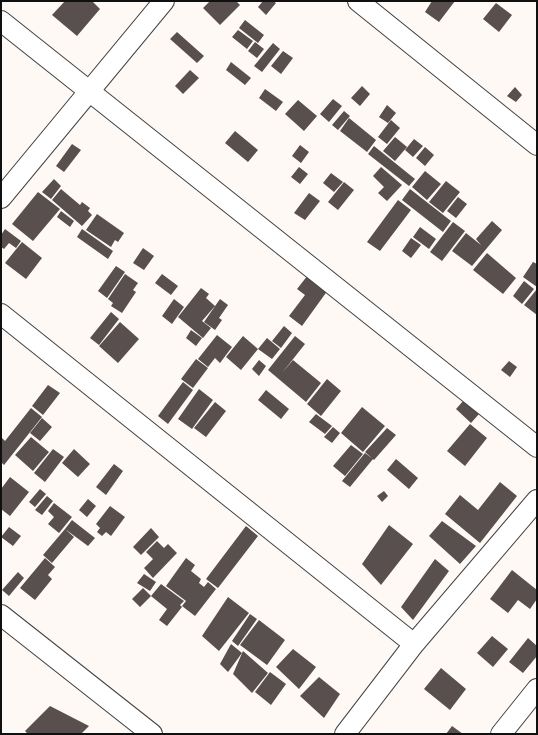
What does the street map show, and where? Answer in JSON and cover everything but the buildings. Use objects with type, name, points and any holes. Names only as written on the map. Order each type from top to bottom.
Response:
[{"type":"street","points":[[1,198],[164,1]]},
{"type":"street","points":[[358,1],[537,145]]},
{"type":"street","points":[[1,21],[537,447]]},
{"type":"street","points":[[1,314],[414,644]]},
{"type":"street","points":[[345,734],[414,644],[537,500]]},
{"type":"street","points":[[1,615],[152,734]]},
{"type":"street","points":[[501,734],[537,689]]}]
